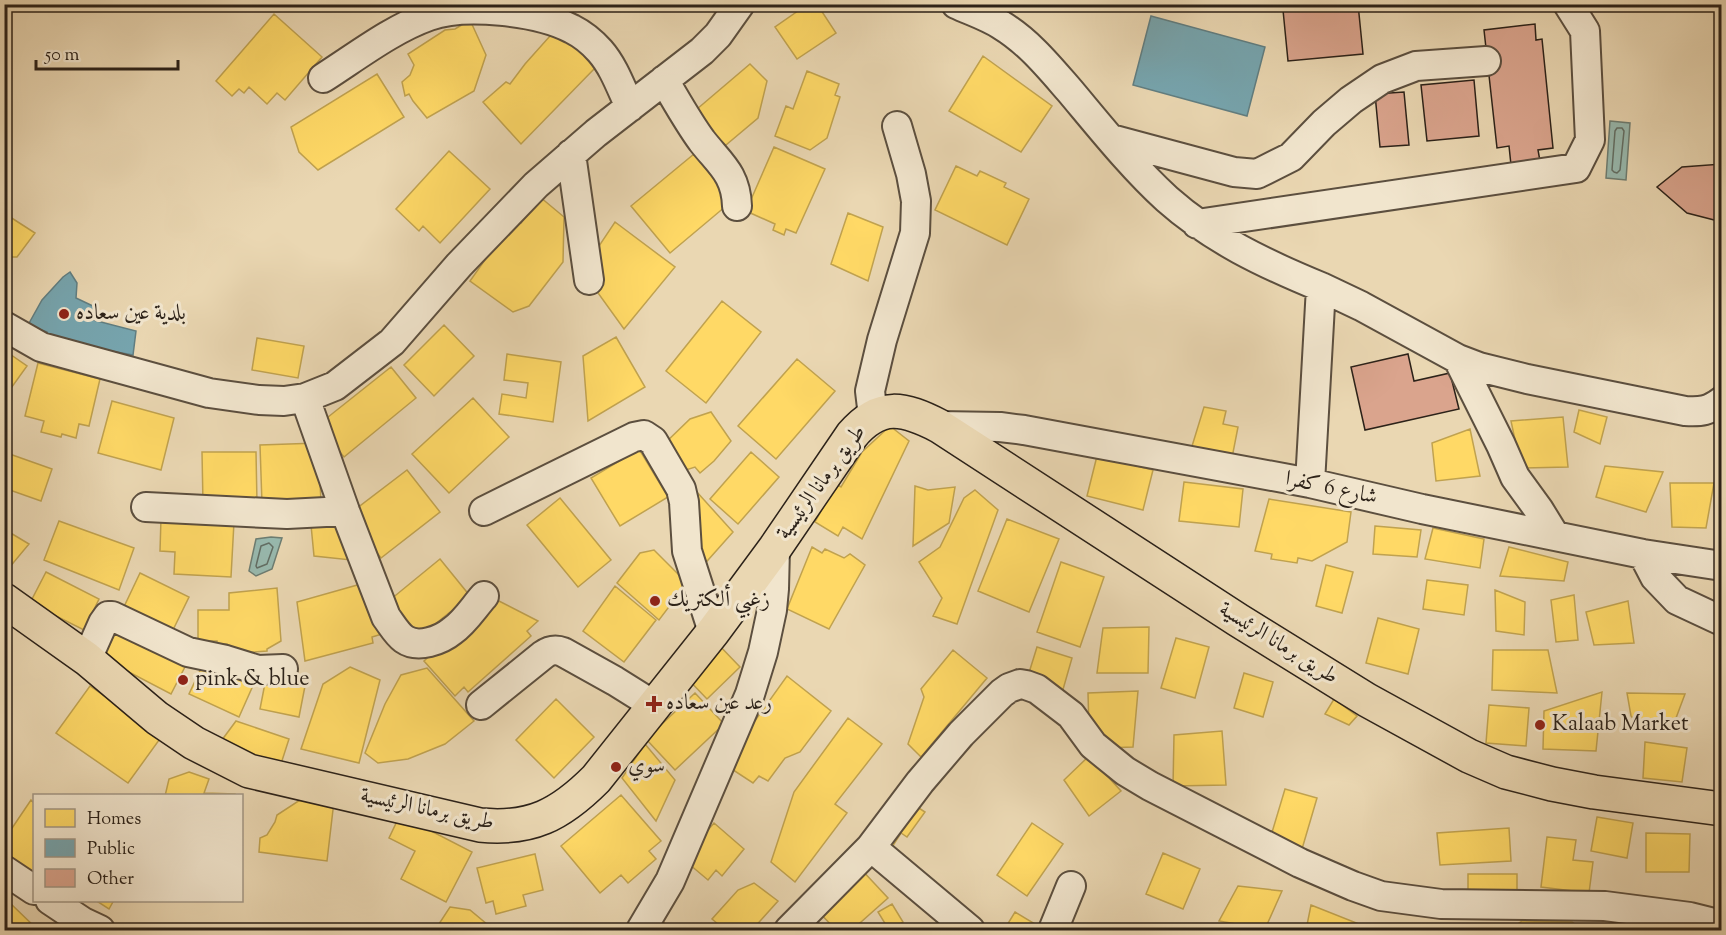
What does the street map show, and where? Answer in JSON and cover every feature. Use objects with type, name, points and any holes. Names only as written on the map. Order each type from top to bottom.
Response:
[{"type":"main road","name":"طريق برمانا الرئيسية","points":[[4,600],[87,659],[157,718],[194,743],[249,771],[480,825],[515,826],[547,816],[574,800],[596,779],[713,632],[776,548],[852,435],[873,416],[897,410],[920,416],[939,426],[1347,688],[1469,756],[1506,772],[1551,784],[1722,809]]},
{"type":"street","points":[[4,326],[41,347],[209,393],[284,401],[305,398],[335,386],[392,342],[459,265],[536,185],[571,154],[702,51],[718,35],[741,4]]},
{"type":"street","points":[[956,4],[985,16],[1019,38],[1043,60],[1111,139],[1166,198],[1197,224],[1254,258],[1361,306],[1458,359],[1479,367],[1685,411],[1700,412],[1713,408],[1722,401]]},
{"type":"street","points":[[1197,224],[1576,168],[1590,140],[1585,31],[1568,4]]},
{"type":"street","points":[[323,78],[394,33],[431,15],[455,11],[499,11],[541,17],[572,29],[584,37],[602,53],[609,63],[630,107]]},
{"type":"street","points":[[1111,139],[1234,172],[1257,174],[1291,157],[1342,108],[1382,79],[1416,66],[1486,61]]},
{"type":"street","points":[[664,80],[701,140],[726,168],[734,182],[738,206]]},
{"type":"street","points":[[873,416],[870,391],[882,340],[915,233],[916,201],[897,126]]},
{"type":"street","points":[[571,154],[589,280]]},
{"type":"street","points":[[1310,483],[1321,287]]},
{"type":"street","points":[[1458,359],[1515,477],[1555,536]]},
{"type":"street","points":[[305,398],[386,617],[405,640],[421,644],[445,635],[461,623],[484,596]]},
{"type":"street","name":"شارع 6 كفرا","points":[[939,426],[1024,430],[1310,483],[1422,509],[1643,554],[1722,566]]},
{"type":"street","points":[[484,511],[634,437],[644,435],[652,441],[681,489],[687,551],[713,632]]},
{"type":"street","points":[[146,507],[287,514],[345,511]]},
{"type":"street","points":[[641,930],[670,881],[750,694],[763,652],[772,610],[776,548]]},
{"type":"street","points":[[1643,554],[1654,577],[1672,596],[1722,621]]},
{"type":"street","points":[[87,659],[103,623],[108,616],[112,616],[188,652],[258,670],[283,669]]},
{"type":"street","points":[[481,705],[548,651],[555,650],[564,652],[595,669],[654,706]]},
{"type":"street","points":[[790,930],[871,847],[920,782],[961,734],[1002,693],[1015,685],[1026,685],[1036,689],[1071,716],[1093,745],[1133,776],[1300,863],[1381,896],[1441,904],[1605,906],[1680,915],[1722,925]]},
{"type":"street","points":[[871,847],[962,928]]},
{"type":"street","points":[[4,870],[33,889]]},
{"type":"street","points":[[1053,930],[1071,886]]},
{"type":"street","points":[[53,902],[83,922],[100,930]]},
{"type":"street","points":[[1714,930],[1722,925]]},
{"type":"water","points":[[1610,121],[1630,123],[1626,180],[1606,178]]},
{"type":"water","points":[[282,538],[272,569],[256,576],[249,571],[256,539]]},
{"type":"building: Homes","points":[[808,4],[817,4],[836,33],[797,59],[775,27]]},
{"type":"building: Homes","points":[[274,14],[322,57],[285,100],[277,93],[267,104],[249,87],[244,93],[239,89],[232,96],[216,81]]},
{"type":"building: Homes","points":[[470,20],[486,55],[474,91],[427,118],[409,94],[405,96],[402,82],[410,75],[414,65],[408,54],[445,30],[455,29]]},
{"type":"building: Homes","points":[[558,27],[595,68],[521,144],[483,102],[506,82],[510,84]]},
{"type":"building: Homes","points":[[983,56],[1052,106],[1021,152],[949,111]]},
{"type":"building: Homes","points":[[750,64],[767,81],[758,118],[720,150],[690,115]]},
{"type":"building: Homes","points":[[807,71],[839,84],[835,95],[840,97],[827,138],[810,150],[775,136],[786,106],[793,109]]},
{"type":"building: Homes","points":[[377,74],[404,117],[318,170],[299,152],[291,127]]},
{"type":"building: Homes","points":[[774,147],[825,169],[796,233],[786,229],[784,235],[773,230],[775,224],[746,211]]},
{"type":"building: Homes","points":[[449,151],[490,189],[440,243],[423,226],[419,231],[396,209]]},
{"type":"building: Homes","points":[[694,154],[732,201],[670,253],[631,206]]},
{"type":"building: Homes","points":[[956,166],[977,176],[980,171],[1006,183],[1004,187],[1029,199],[1007,245],[935,210]]},
{"type":"building: Homes","points":[[540,197],[564,217],[563,262],[529,306],[513,312],[470,281],[514,219],[521,223]]},
{"type":"building: Homes","points":[[848,213],[883,227],[868,281],[831,264]]},
{"type":"building: Homes","points":[[7,215],[35,233],[17,257],[11,257],[4,265],[4,218]]},
{"type":"building: Homes","points":[[615,222],[675,267],[624,329],[593,286],[591,258]]},
{"type":"building: Homes","points":[[722,301],[761,332],[706,403],[666,371]]},
{"type":"building: Homes","points":[[444,325],[474,356],[434,396],[404,365]]},
{"type":"building: Homes","points":[[616,337],[645,387],[588,421],[583,356]]},
{"type":"building: Homes","points":[[257,338],[304,346],[298,378],[252,370]]},
{"type":"building: Homes","points":[[4,350],[27,366],[4,398]]},
{"type":"building: Homes","points":[[507,354],[561,362],[553,422],[499,414],[502,394],[526,398],[528,383],[504,380]]},
{"type":"building: Homes","points":[[797,359],[835,391],[776,459],[738,426]]},
{"type":"building: Homes","points":[[38,363],[100,379],[89,426],[79,424],[76,438],[41,432],[44,421],[25,416]]},
{"type":"building: Homes","points":[[391,367],[416,398],[344,457],[318,425]]},
{"type":"building: Homes","points":[[473,398],[509,437],[449,493],[412,454]]},
{"type":"building: Homes","points":[[112,401],[174,418],[161,470],[98,453]]},
{"type":"building: Homes","points":[[1204,407],[1226,411],[1223,424],[1238,427],[1231,463],[1189,456]]},
{"type":"building: Homes","points":[[1579,410],[1607,417],[1600,444],[1574,432]]},
{"type":"building: Homes","points":[[711,412],[731,441],[700,473],[695,467],[686,470],[661,447],[690,419]]},
{"type":"building: Homes","points":[[1563,417],[1568,467],[1521,468],[1511,421]]},
{"type":"building: Homes","points":[[890,426],[909,441],[862,539],[843,527],[838,536],[815,522],[836,484],[841,487],[862,452]]},
{"type":"building: Homes","points":[[1470,429],[1480,476],[1436,481],[1432,443]]},
{"type":"building: Homes","points":[[318,443],[321,502],[262,504],[260,445]]},
{"type":"building: Homes","points":[[639,449],[668,497],[620,526],[591,478]]},
{"type":"building: Homes","points":[[4,452],[52,469],[41,501],[4,488]]},
{"type":"building: Homes","points":[[202,452],[256,452],[257,503],[203,504]]},
{"type":"building: Homes","points":[[751,452],[779,477],[738,524],[710,499]]},
{"type":"building: Homes","points":[[1097,456],[1153,470],[1143,510],[1087,496]]},
{"type":"building: Homes","points":[[1605,466],[1663,472],[1646,512],[1596,497]]},
{"type":"building: Homes","points":[[407,470],[440,512],[381,558],[348,515]]},
{"type":"building: Homes","points":[[1184,482],[1243,489],[1239,527],[1179,521]]},
{"type":"building: Homes","points":[[1670,483],[1714,483],[1706,528],[1672,527]]},
{"type":"building: Homes","points":[[915,486],[928,490],[955,487],[949,523],[913,546]]},
{"type":"building: Homes","points":[[975,490],[998,510],[957,624],[933,616],[942,598],[919,562],[940,547],[964,498]]},
{"type":"building: Homes","points":[[696,491],[733,532],[700,569],[688,499]]},
{"type":"building: Homes","points":[[560,498],[611,560],[578,587],[527,525]]},
{"type":"building: Homes","points":[[1269,499],[1351,512],[1347,542],[1312,561],[1298,558],[1297,563],[1271,559],[1272,554],[1255,551]]},
{"type":"building: Homes","points":[[161,518],[234,522],[231,577],[174,574],[175,552],[160,551]]},
{"type":"building: Homes","points":[[1007,519],[1059,539],[1029,612],[978,591]]},
{"type":"building: Homes","points":[[59,521],[134,548],[119,590],[44,560]]},
{"type":"building: Homes","points":[[349,523],[351,560],[314,556],[311,525]]},
{"type":"building: Homes","points":[[1375,526],[1421,530],[1417,557],[1373,554]]},
{"type":"building: Homes","points":[[1433,528],[1484,539],[1480,568],[1425,559]]},
{"type":"building: Homes","points":[[4,529],[29,544],[4,574]]},
{"type":"building: Homes","points":[[812,547],[822,553],[825,549],[844,558],[850,554],[865,565],[829,629],[787,609]]},
{"type":"building: Homes","points":[[1509,547],[1568,562],[1564,581],[1500,576]]},
{"type":"building: Homes","name":"زغبي ألكتريك","points":[[654,550],[687,583],[659,620],[617,583],[640,553]]},
{"type":"building: Homes","points":[[440,559],[470,596],[414,641],[385,604]]},
{"type":"building: Homes","points":[[1061,562],[1104,577],[1080,647],[1037,632]]},
{"type":"building: Homes","points":[[1326,565],[1353,572],[1342,613],[1316,606]]},
{"type":"building: Homes","points":[[46,572],[99,599],[84,630],[30,603]]},
{"type":"building: Homes","points":[[140,573],[189,597],[171,634],[122,611]]},
{"type":"building: Homes","points":[[1427,580],[1468,585],[1464,615],[1423,609]]},
{"type":"building: Homes","points":[[368,582],[382,634],[372,637],[373,643],[305,661],[297,602]]},
{"type":"building: Homes","points":[[615,586],[656,620],[624,662],[583,631]]},
{"type":"building: Homes","points":[[277,588],[281,641],[267,651],[243,653],[243,650],[227,650],[227,644],[217,644],[217,641],[198,641],[198,610],[229,610],[229,593]]},
{"type":"building: Homes","points":[[1495,590],[1525,602],[1524,635],[1496,631]]},
{"type":"building: Homes","points":[[1574,595],[1578,640],[1556,642],[1551,600]]},
{"type":"building: Homes","points":[[493,598],[538,621],[527,631],[531,636],[468,692],[464,687],[455,696],[424,661]]},
{"type":"building: Homes","points":[[1628,601],[1634,643],[1594,645],[1586,612]]},
{"type":"building: Homes","points":[[1378,618],[1419,629],[1408,674],[1366,663]]},
{"type":"building: Homes","points":[[121,623],[189,659],[171,694],[102,658]]},
{"type":"building: Homes","points":[[1149,627],[1148,673],[1097,673],[1103,628]]},
{"type":"building: Homes","points":[[1176,638],[1209,647],[1195,698],[1161,688]]},
{"type":"building: Homes","points":[[716,642],[740,667],[707,699],[683,674]]},
{"type":"building: Homes","points":[[1037,647],[1072,658],[1060,700],[1028,676]]},
{"type":"building: Homes","points":[[953,650],[987,678],[921,757],[908,744],[924,697],[921,689]]},
{"type":"building: Homes","points":[[1493,650],[1548,650],[1557,693],[1492,690]]},
{"type":"building: Homes","points":[[206,658],[255,681],[239,717],[189,694]]},
{"type":"building: Homes","points":[[350,667],[380,680],[359,763],[301,749],[323,684]]},
{"type":"building: Homes","points":[[427,668],[474,721],[445,744],[408,759],[378,763],[365,753],[385,704],[401,675]]},
{"type":"building: Homes","points":[[1244,673],[1273,682],[1263,717],[1234,708]]},
{"type":"building: Homes","points":[[787,676],[831,711],[800,752],[785,758],[768,781],[759,776],[753,783],[724,764]]},
{"type":"building: Homes","points":[[266,678],[305,686],[299,717],[260,709]]},
{"type":"building: Homes","points":[[90,686],[162,736],[128,783],[56,733]]},
{"type":"building: Homes","points":[[1138,691],[1133,747],[1105,748],[1089,729],[1088,693]]},
{"type":"building: Homes","points":[[1602,692],[1596,751],[1543,749],[1544,711]]},
{"type":"building: Homes","points":[[695,693],[724,724],[675,770],[646,739]]},
{"type":"building: Homes","points":[[1627,693],[1685,694],[1673,726],[1643,730],[1631,716]]},
{"type":"building: Homes","points":[[556,699],[594,737],[554,778],[516,740]]},
{"type":"building: Homes","points":[[1334,699],[1357,716],[1349,725],[1325,714]]},
{"type":"building: Homes","points":[[1489,705],[1529,708],[1526,746],[1486,743]]},
{"type":"building: Homes","points":[[1722,714],[1722,753],[1716,753]]},
{"type":"building: Homes","points":[[848,718],[882,744],[835,804],[847,813],[795,882],[771,862],[794,792]]},
{"type":"building: Homes","points":[[236,721],[289,739],[279,770],[216,748]]},
{"type":"building: Homes","points":[[1222,731],[1226,785],[1173,786],[1174,735]]},
{"type":"building: Homes","points":[[1645,742],[1687,748],[1682,782],[1643,778]]},
{"type":"building: Homes","points":[[645,744],[675,780],[656,821],[622,778]]},
{"type":"building: Homes","points":[[1089,756],[1121,791],[1089,816],[1064,780]]},
{"type":"building: Homes","points":[[189,772],[209,779],[204,794],[165,794],[169,779]]},
{"type":"building: Homes","points":[[1285,789],[1317,798],[1302,849],[1270,839]]},
{"type":"building: Homes","points":[[621,795],[661,841],[649,851],[656,859],[628,883],[621,875],[600,893],[561,846]]},
{"type":"building: Homes","points":[[306,796],[334,801],[327,861],[259,852],[260,838],[267,835],[277,815]]},
{"type":"building: Homes","points":[[31,800],[33,802],[33,881],[4,862],[4,840]]},
{"type":"building: Homes","points":[[908,801],[925,812],[907,837],[901,833],[887,855],[876,848]]},
{"type":"building: Homes","points":[[400,815],[472,852],[446,902],[401,879],[415,851],[389,838]]},
{"type":"building: Homes","points":[[1597,817],[1633,823],[1627,858],[1591,851]]},
{"type":"building: Homes","points":[[714,823],[744,849],[722,876],[716,870],[708,880],[683,859]]},
{"type":"building: Homes","points":[[1032,823],[1063,844],[1027,896],[997,875]]},
{"type":"building: Homes","points":[[1509,828],[1511,861],[1440,865],[1437,833]]},
{"type":"building: Homes","points":[[1646,833],[1690,834],[1689,872],[1646,872]]},
{"type":"building: Homes","points":[[1547,837],[1576,840],[1573,860],[1593,862],[1589,893],[1541,887]]},
{"type":"building: Homes","points":[[1163,853],[1200,869],[1183,909],[1146,894]]},
{"type":"building: Homes","points":[[535,854],[543,890],[523,895],[526,906],[496,914],[493,901],[486,903],[477,868]]},
{"type":"building: Homes","points":[[859,867],[888,898],[852,930],[848,927],[844,930],[836,930],[815,908]]},
{"type":"building: Homes","points":[[1468,874],[1517,874],[1517,896],[1468,895]]},
{"type":"building: Homes","points":[[754,883],[778,901],[752,930],[725,930],[712,919],[738,890]]},
{"type":"building: Homes","points":[[1238,886],[1282,891],[1265,929],[1219,921]]},
{"type":"building: Homes","points":[[98,902],[113,902],[109,909]]},
{"type":"building: Homes","points":[[4,904],[7,907],[11,904],[38,930],[4,930]]},
{"type":"building: Homes","points":[[892,904],[903,922],[889,930],[878,912]]},
{"type":"building: Homes","points":[[1311,905],[1369,928],[1369,930],[1306,930]]},
{"type":"building: Homes","points":[[450,907],[470,910],[494,930],[435,930]]},
{"type":"building: Homes","points":[[1015,912],[1045,930],[1004,930]]},
{"type":"building: Homes","points":[[657,915],[671,930],[647,930]]},
{"type":"building: Homes","points":[[1522,921],[1572,922],[1583,930],[1509,930]]},
{"type":"building: Public","points":[[1151,16],[1265,47],[1247,116],[1133,85]]},
{"type":"building: Public","name":"بلدية عين سعاده","points":[[70,272],[77,283],[76,298],[95,307],[93,320],[136,331],[133,355],[45,339],[47,332],[28,325],[42,300]]},
{"type":"building: Other","points":[[1358,4],[1363,54],[1288,61],[1283,10]]},
{"type":"building: Other","points":[[1535,24],[1536,40],[1542,39],[1553,148],[1538,150],[1540,161],[1511,165],[1509,146],[1497,148],[1484,30]]},
{"type":"building: Other","points":[[1474,80],[1479,136],[1427,141],[1421,85]]},
{"type":"building: Other","points":[[1404,92],[1409,145],[1380,147],[1375,94]]},
{"type":"building: Other","points":[[1722,164],[1722,222],[1687,213],[1657,187],[1682,167]]},
{"type":"building: Other","points":[[1408,354],[1414,381],[1450,373],[1459,409],[1365,430],[1351,367]]},
{"type":"place","name":"بلدية عين سعاده","points":[[64,314]]},
{"type":"place","name":"زغبي ألكتريك","points":[[655,601]]},
{"type":"place","name":"pink & blue","points":[[183,680]]},
{"type":"place","name":"رعد عين سعاده","points":[[654,704]]},
{"type":"place","name":"Kalaab Market","points":[[1540,725]]},
{"type":"place","name":"سوي","points":[[616,767]]}]
